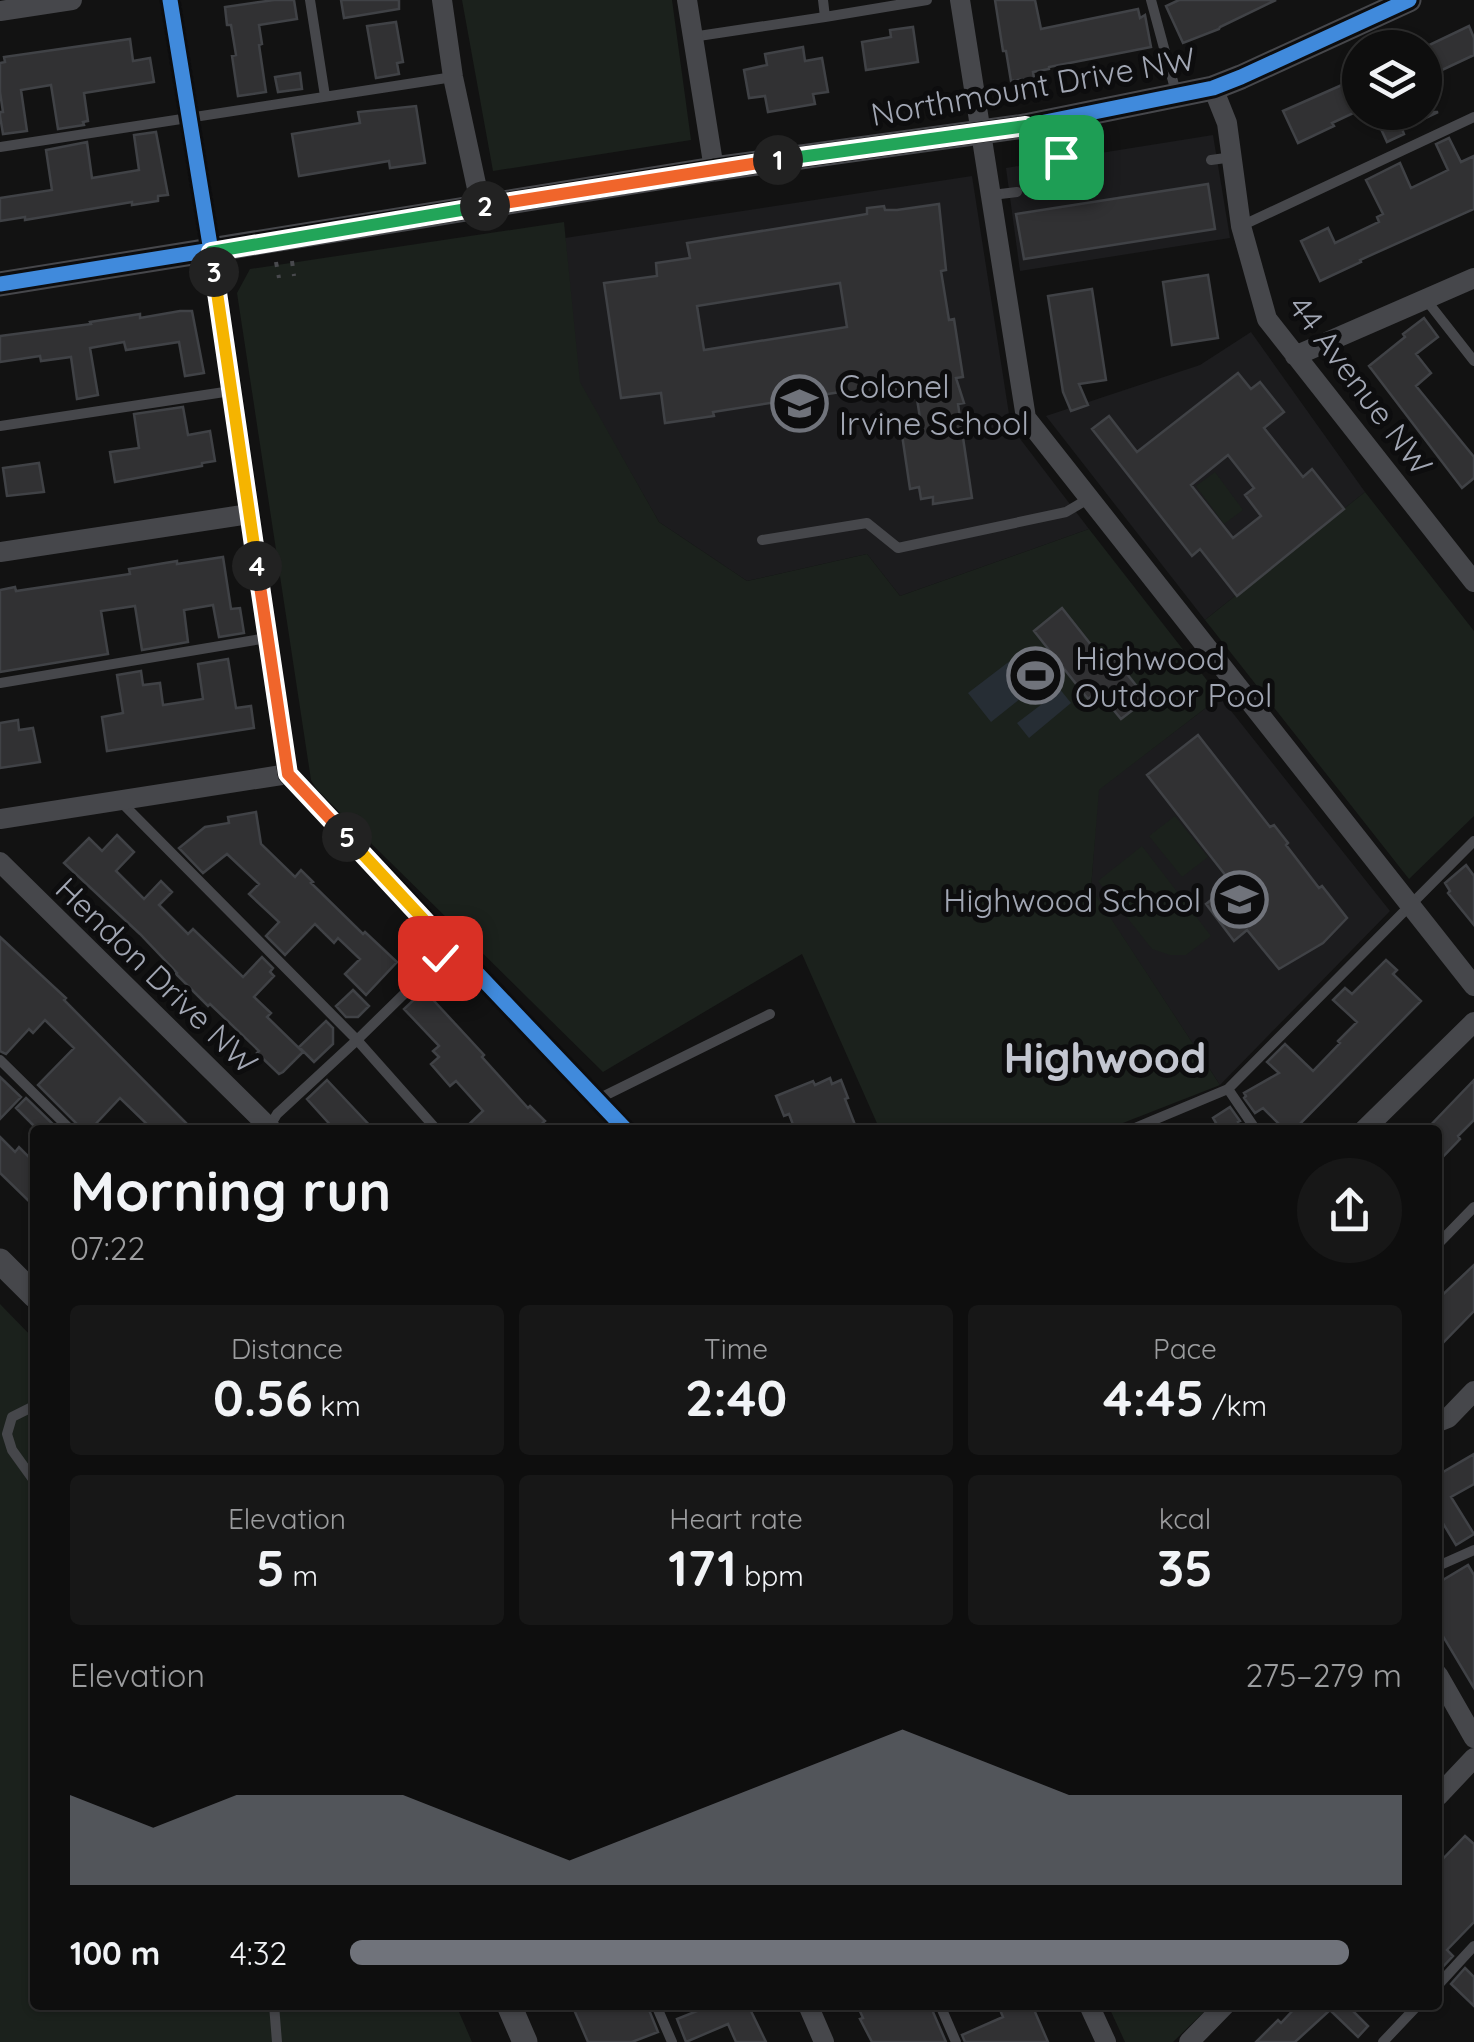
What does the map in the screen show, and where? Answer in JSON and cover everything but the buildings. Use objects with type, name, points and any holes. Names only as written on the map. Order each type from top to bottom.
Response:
[{"type":"street","points":[[0,11],[72,0]]},
{"type":"street","points":[[170,0],[288,774],[621,1125]]},
{"type":"street","points":[[442,0],[453,77],[480,207]]},
{"type":"street","points":[[687,0],[714,169]]},
{"type":"street","points":[[960,0],[1026,418],[1474,986]]},
{"type":"street","name":"Northmount Drive NW","points":[[0,284],[714,169],[1026,126],[1177,96],[1242,77],[1410,0]]},
{"type":"street","name":"44 Avenue NW","points":[[1212,88],[1227,123],[1241,226],[1268,319],[1474,582]]},
{"type":"street","points":[[1296,356],[1474,278]]},
{"type":"street","points":[[0,552],[249,514]]},
{"type":"street","points":[[0,819],[288,774]]},
{"type":"street","name":"Hendon Drive NW","points":[[0,862],[266,1125]]},
{"type":"street","points":[[1369,1125],[1474,1022]]},
{"type":"street","points":[[0,1261],[30,1291]]},
{"type":"street","points":[[1442,1413],[1474,1392]]},
{"type":"street","points":[[1442,1682],[1474,1738]]},
{"type":"street","points":[[1442,1792],[1474,1758]]},
{"type":"street","points":[[511,2010],[525,2042]]},
{"type":"street","points":[[810,2010],[824,2042]]},
{"type":"street","points":[[1091,2010],[1106,2042]]},
{"type":"street","points":[[1189,2042],[1221,2010]]},
{"type":"lane","points":[[310,0],[326,96]]},
{"type":"lane","points":[[823,0],[826,17]]},
{"type":"lane","points":[[692,37],[927,0]]},
{"type":"lane","points":[[1150,0],[1177,96]]},
{"type":"lane","points":[[0,147],[453,77]]},
{"type":"lane","points":[[1241,226],[1474,117]]},
{"type":"lane","points":[[1026,126],[1088,180]]},
{"type":"lane","points":[[1211,160],[1233,157]]},
{"type":"lane","points":[[990,196],[1016,192]]},
{"type":"lane","points":[[1428,300],[1474,361]]},
{"type":"lane","points":[[0,426],[232,390]]},
{"type":"lane","points":[[762,540],[866,523],[898,548],[1066,512],[1089,498]]},
{"type":"lane","points":[[0,683],[268,638]]},
{"type":"lane","points":[[120,800],[358,1040],[434,1125]]},
{"type":"lane","points":[[1142,1125],[1228,1089],[1474,841]]},
{"type":"lane","points":[[272,1125],[277,1114],[450,948]]},
{"type":"lane","points":[[598,1099],[770,1014]]},
{"type":"lane","points":[[0,1060],[66,1125]]},
{"type":"lane","points":[[1228,1089],[1253,1125]]},
{"type":"lane","points":[[1442,1240],[1474,1207]]},
{"type":"lane","points":[[30,1408],[12,1417],[8,1434],[12,1450],[30,1475]]},
{"type":"lane","points":[[1442,1564],[1474,1550]]},
{"type":"lane","points":[[1442,1980],[1474,1946]]},
{"type":"lane","points":[[274,2010],[277,2042]]},
{"type":"lane","points":[[658,2010],[672,2042]]},
{"type":"lane","points":[[942,2010],[956,2042]]},
{"type":"lane","points":[[1382,2042],[1413,2010]]},
{"type":"path","points":[[291,260],[294,276]]},
{"type":"path","points":[[268,264],[276,262],[279,278]]},
{"type":"shaded area","points":[[462,0],[672,0],[691,140],[493,171]]},
{"type":"shaded area","points":[[1213,135],[1230,238],[1020,271],[1006,168]]},
{"type":"shaded area","name":"Colonel Irvine School","points":[[972,176],[1011,427],[1089,529],[900,596],[867,554],[747,581],[659,522],[579,382],[565,238]]},
{"type":"shaded area","points":[[564,222],[580,382],[659,522],[747,581],[867,554],[900,596],[1089,529],[1220,697],[1099,790],[1091,888],[1220,1085],[1118,1125],[878,1125],[802,954],[603,1072],[311,780],[237,293],[250,269]]},
{"type":"shaded area","points":[[1251,332],[1365,492],[1205,620],[1046,416],[1200,365]]},
{"type":"shaded area","points":[[1215,472],[1243,510],[1224,524],[1196,486]]},
{"type":"shaded area","points":[[1365,492],[1474,631],[1474,816],[1409,879],[1205,620]]},
{"type":"shaded area","points":[[1027,648],[1071,703],[1029,738],[1017,723],[1042,704],[1031,690],[991,722],[968,693]]},
{"type":"shaded area","name":"Highwood School","points":[[1220,697],[1390,911],[1220,1085],[1091,889],[1098,790]]},
{"type":"shaded area","points":[[1175,816],[1208,857],[1182,877],[1149,836]]},
{"type":"shaded area","points":[[1142,846],[1211,936],[1186,955],[1152,949],[1098,881]]},
{"type":"shaded area","points":[[0,1304],[30,1335],[30,2010],[458,2010],[472,2042],[0,2042]]},
{"type":"shaded area","points":[[1110,2010],[1206,2010],[1173,2042],[1125,2042]]},
{"type":"cycle path","points":[[170,0],[217,288],[288,774],[621,1125]]},
{"type":"cycle path","points":[[0,284],[714,169],[1025,126],[1213,88],[1409,0]]},
{"type":"place","name":"Colonel Irvine School","points":[[800,404]]},
{"type":"place","name":"Highwood Outdoor Pool","points":[[1036,676]]},
{"type":"place","name":"Highwood School","points":[[1240,900]]},
{"type":"district","name":"Highwood","points":[[1105,1057]]},
{"type":"route","points":[[440,958],[450,948],[288,774],[211,252],[714,169],[1026,126],[1061,157]]}]
